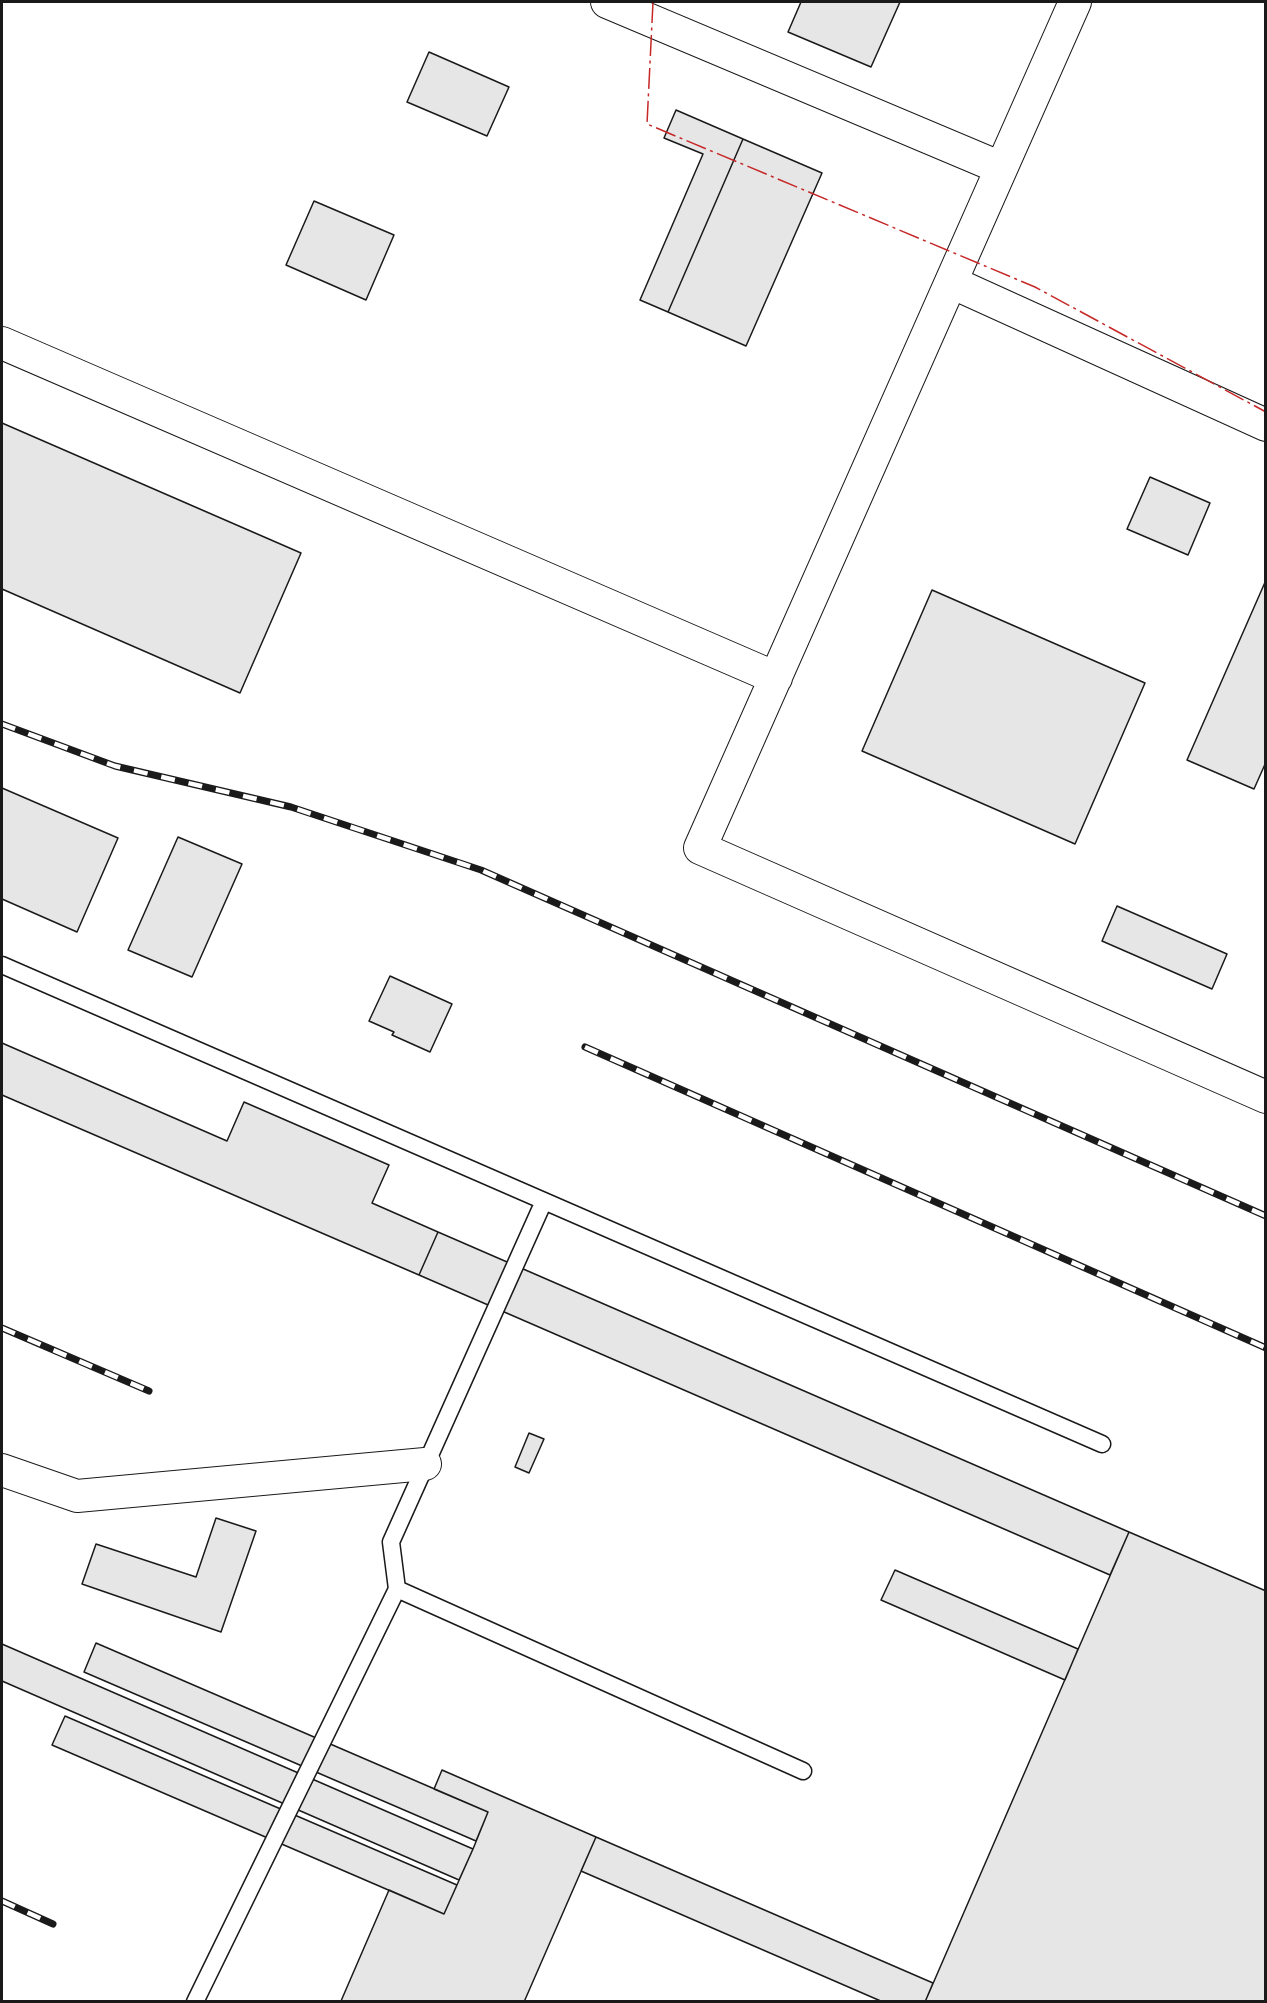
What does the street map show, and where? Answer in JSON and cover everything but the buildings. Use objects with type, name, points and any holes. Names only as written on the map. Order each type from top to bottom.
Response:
[{"type":"street","points":[[607,2],[1001,168]]},
{"type":"street","points":[[1075,2],[700,848],[1266,1097]]},
{"type":"street","points":[[951,282],[1266,425]]},
{"type":"street","points":[[2,343],[776,678]]},
{"type":"street","points":[[2,1470],[77,1496],[425,1464]]},
{"type":"lane","points":[[2,965],[1102,1444]]},
{"type":"lane","points":[[195,2001],[397,1589],[391,1542],[544,1201]]},
{"type":"lane","points":[[397,1589],[803,1771]]},
{"type":"railway","points":[[2,724],[115,766],[291,807],[481,870],[1266,1216]]},
{"type":"railway","points":[[585,1047],[1266,1348]]},
{"type":"railway","points":[[2,1328],[149,1391]]},
{"type":"railway","points":[[2,1901],[53,1924]]},
{"type":"power","points":[[653,2],[647,124],[1035,287],[1266,412]]}]
